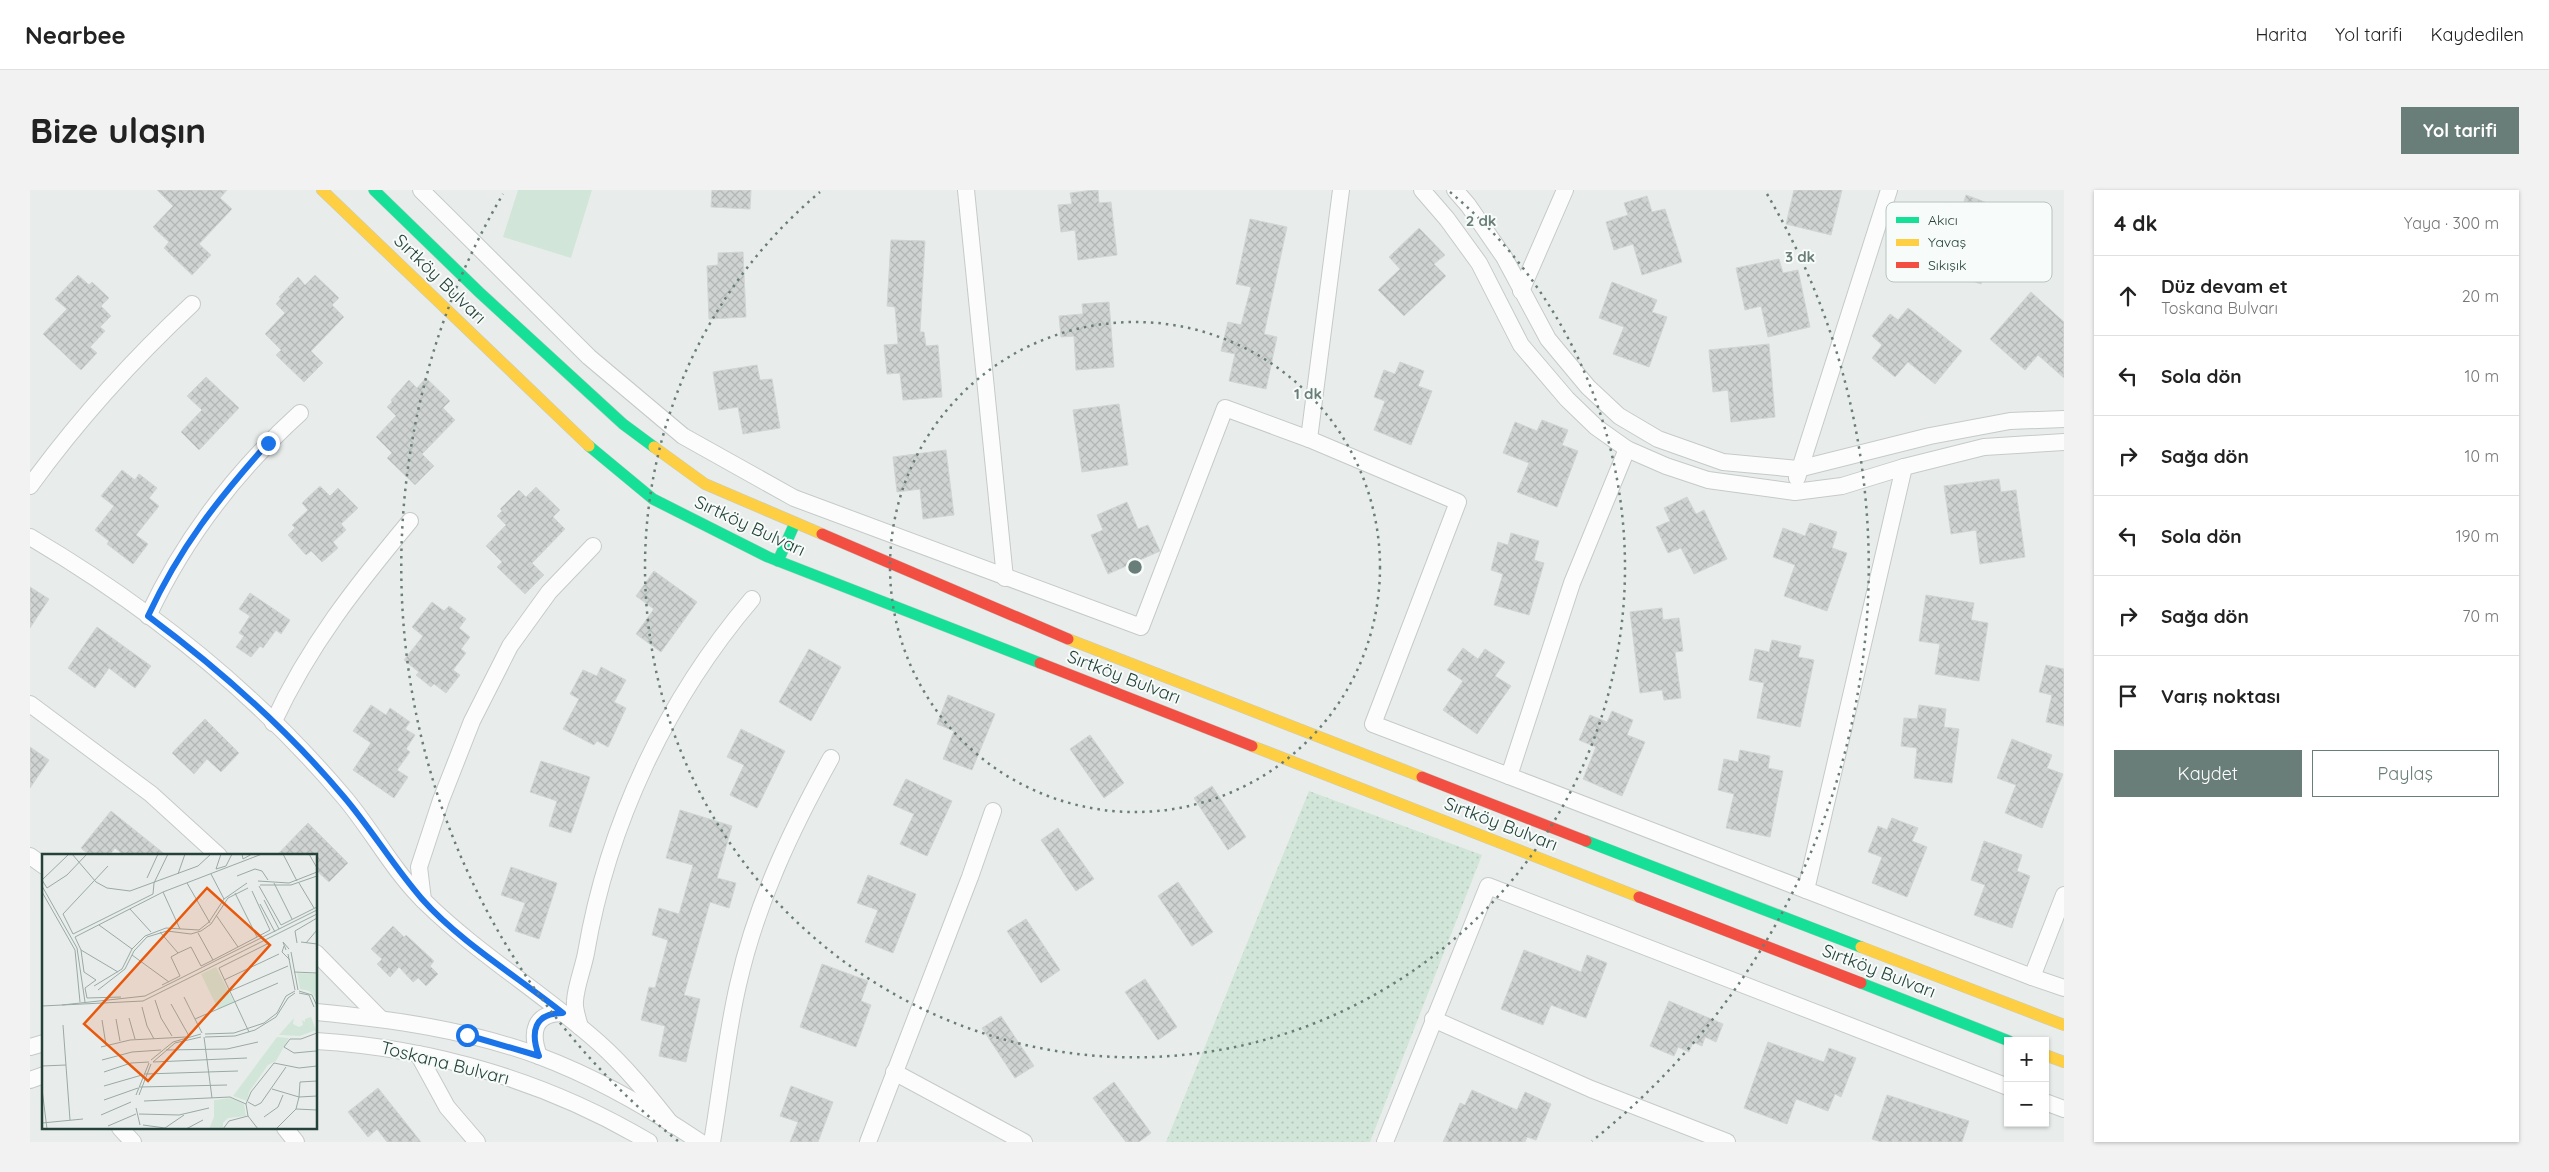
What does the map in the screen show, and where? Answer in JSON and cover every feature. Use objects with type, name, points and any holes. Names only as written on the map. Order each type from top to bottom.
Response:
[{"type":"main road","name":"Sırtköy Bulvarı","points":[[322,190],[538,392],[576,435],[653,499],[778,561],[1230,733],[1921,1002],[2004,1039]]},
{"type":"main road","name":"Sırtköy Bulvarı","points":[[374,190],[559,372],[623,424],[705,484],[1238,711],[1929,977],[2064,1025]]},
{"type":"main road","points":[[778,561],[795,523]]},
{"type":"main road","points":[[2049,1056],[2064,1062]]},
{"type":"street","points":[[421,190],[589,357],[683,436],[794,498],[1141,627],[1225,408],[1309,439],[1458,502],[1373,724],[2032,978],[2064,988]]},
{"type":"street","points":[[966,190],[1005,578]]},
{"type":"street","points":[[1309,439],[1341,190]]},
{"type":"street","points":[[1422,190],[1447,219],[1478,263],[1521,345],[1567,399],[1596,427],[1627,449],[1708,480],[1795,492],[1842,486],[1904,467],[1984,447],[2064,442]]},
{"type":"street","points":[[1455,190],[1468,205],[1504,257],[1548,339],[1588,387],[1619,416],[1658,439],[1723,462],[1798,469],[1930,436],[2010,421],[2064,420]]},
{"type":"street","points":[[1521,291],[1565,190]]},
{"type":"street","points":[[1795,492],[1798,469],[1889,190]]},
{"type":"street","points":[[30,486],[67,435],[106,391],[145,348],[192,304]]},
{"type":"street","points":[[148,616],[167,576],[199,525],[225,491],[268,443],[300,413]]},
{"type":"street","points":[[1509,776],[1572,583],[1627,449]]},
{"type":"street","points":[[1806,890],[1904,467]]},
{"type":"street","points":[[273,722],[287,692],[318,640],[354,589],[410,521]]},
{"type":"street","points":[[30,537],[117,592],[237,687],[345,798],[423,900],[481,952],[580,1027],[632,1075],[672,1125]]},
{"type":"street","points":[[423,900],[419,867],[441,800],[472,721],[510,646],[549,592],[593,546]]},
{"type":"street","points":[[580,1027],[574,1002],[599,890],[615,838],[660,737],[691,679],[722,634],[752,599]]},
{"type":"street","points":[[30,704],[151,794],[217,854]]},
{"type":"street","points":[[712,1142],[736,994],[748,948],[779,859],[831,758]]},
{"type":"street","points":[[868,1142],[970,877],[993,811]]},
{"type":"street","points":[[30,856],[42,865]]},
{"type":"street","points":[[1385,1142],[1488,886],[2004,1085]]},
{"type":"street","points":[[2032,978],[2064,895]]},
{"type":"street","points":[[318,956],[380,1018]]},
{"type":"street","name":"Toskana Bulvarı","points":[[318,1012],[380,1018],[467,1035],[539,1056],[622,1095],[700,1142]]},
{"type":"street","points":[[539,1056],[534,1044],[534,1033],[540,1021],[549,1013],[563,1013]]},
{"type":"street","points":[[1433,1019],[1591,1089],[1727,1142]]},
{"type":"street","name":"Toskana Bulvarı","points":[[318,1041],[367,1044],[472,1066],[544,1089],[615,1121],[649,1142]]},
{"type":"street","points":[[418,1054],[447,1107],[477,1142]]},
{"type":"street","points":[[894,1072],[1024,1142]]},
{"type":"street","points":[[30,1080],[42,1076]]},
{"type":"street","points":[[2049,1103],[2064,1109]]},
{"type":"street","points":[[122,1130],[133,1142]]},
{"type":"street","points":[[287,1130],[296,1142]]},
{"type":"green space","points":[[518,190],[592,190],[571,258],[503,237]]},
{"type":"green space","points":[[1309,791],[1482,855],[1370,1142],[1166,1142]]},
{"type":"building","points":[[157,190],[227,190],[220,198],[232,209],[199,244],[211,255],[192,275],[164,248],[169,242],[153,227],[173,206]]},
{"type":"building","points":[[712,190],[751,190],[750,209],[711,207]]},
{"type":"building","points":[[1098,190],[1099,203],[1111,202],[1117,255],[1078,260],[1075,230],[1061,232],[1058,205],[1072,204],[1070,193]]},
{"type":"building","points":[[1794,190],[1842,190],[1831,235],[1786,224]]},
{"type":"building","points":[[1966,195],[1985,202],[1964,202]]},
{"type":"building","points":[[1647,196],[1652,212],[1665,209],[1682,262],[1642,275],[1633,244],[1614,250],[1606,222],[1628,215],[1624,203]]},
{"type":"building","points":[[1250,219],[1287,227],[1264,334],[1277,337],[1266,389],[1229,381],[1235,354],[1221,351],[1228,322],[1241,325],[1251,287],[1236,284]]},
{"type":"building","points":[[1419,228],[1445,255],[1434,264],[1446,276],[1404,316],[1378,290],[1400,269],[1389,257]]},
{"type":"building","points":[[891,240],[925,241],[920,332],[924,332],[926,346],[938,345],[942,397],[903,400],[900,373],[887,374],[884,345],[898,344],[895,307],[887,306]]},
{"type":"building","points":[[743,252],[746,317],[709,319],[707,266],[718,265],[718,253]]},
{"type":"building","points":[[1779,259],[1783,273],[1798,270],[1810,327],[1768,337],[1761,306],[1745,310],[1736,268]]},
{"type":"building","points":[[78,275],[89,285],[92,282],[109,298],[101,306],[111,316],[100,327],[105,331],[90,347],[97,353],[81,370],[43,334],[67,309],[55,299]]},
{"type":"building","points":[[315,275],[339,298],[332,305],[344,317],[311,351],[323,363],[304,382],[276,355],[281,350],[265,334],[285,313],[276,304],[281,298],[279,297],[298,277],[305,285]]},
{"type":"building","points":[[1612,282],[1657,300],[1652,312],[1667,317],[1649,367],[1613,354],[1624,327],[1599,318]]},
{"type":"building","points":[[2031,292],[2064,322],[2064,378],[2038,355],[2025,370],[1990,339]]},
{"type":"building","points":[[1109,302],[1114,367],[1076,370],[1074,336],[1061,337],[1059,316],[1083,314],[1082,304]]},
{"type":"building","points":[[1908,308],[1962,351],[1935,384],[1908,362],[1895,377],[1872,358],[1882,345],[1872,336],[1890,314],[1898,320]]},
{"type":"building","points":[[1769,344],[1775,417],[1731,422],[1728,390],[1713,392],[1709,350]]},
{"type":"building","points":[[1400,362],[1424,371],[1418,386],[1432,391],[1411,445],[1374,430],[1385,401],[1374,397],[1384,370],[1395,374]]},
{"type":"building","points":[[757,365],[760,380],[772,379],[780,428],[743,434],[738,407],[719,410],[713,372]]},
{"type":"building","points":[[206,377],[239,408],[199,450],[181,432],[202,410],[187,396]]},
{"type":"building","points":[[426,378],[450,401],[443,408],[455,420],[422,454],[434,466],[415,485],[387,458],[392,453],[376,437],[396,416],[387,407],[392,402],[391,400],[409,380],[417,388]]},
{"type":"building","points":[[1119,404],[1128,465],[1082,472],[1073,410]]},
{"type":"building","points":[[1542,420],[1568,430],[1562,445],[1578,451],[1557,507],[1517,492],[1529,463],[1503,453],[1515,422],[1537,431]]},
{"type":"building","points":[[946,450],[954,515],[923,519],[920,489],[897,492],[893,457]]},
{"type":"building","points":[[122,470],[135,480],[139,474],[157,488],[149,498],[159,506],[136,535],[148,544],[133,564],[107,544],[109,541],[95,530],[114,506],[101,496]]},
{"type":"building","points":[[1999,479],[2001,492],[2016,490],[2025,557],[1980,564],[1976,530],[1951,534],[1944,486]]},
{"type":"building","points":[[320,486],[330,496],[338,488],[358,508],[341,524],[346,530],[333,542],[338,548],[322,562],[311,551],[306,555],[288,535],[295,528],[292,525],[308,510],[302,503]]},
{"type":"building","points":[[536,487],[560,510],[553,517],[565,529],[532,563],[544,575],[525,594],[497,567],[502,562],[486,546],[506,525],[497,516],[502,511],[500,509],[519,490],[526,497]]},
{"type":"building","points":[[1687,497],[1696,514],[1704,510],[1727,559],[1694,574],[1681,548],[1668,553],[1656,527],[1670,521],[1664,508]]},
{"type":"building","points":[[1127,502],[1138,529],[1148,525],[1160,551],[1108,574],[1091,535],[1103,530],[1097,515]]},
{"type":"building","points":[[1810,523],[1837,532],[1832,548],[1847,553],[1827,611],[1784,596],[1795,565],[1773,557],[1783,528],[1805,536]]},
{"type":"building","points":[[1511,533],[1539,541],[1534,560],[1544,563],[1529,615],[1494,605],[1503,574],[1491,570],[1498,542],[1508,545]]},
{"type":"building","points":[[654,571],[697,602],[661,652],[636,634],[654,609],[636,596]]},
{"type":"building","points":[[30,587],[49,599],[30,628]]},
{"type":"building","points":[[250,593],[290,620],[281,634],[276,630],[263,648],[260,646],[251,657],[236,647],[244,636],[239,633],[250,616],[239,609]]},
{"type":"building","points":[[1926,595],[1974,603],[1971,620],[1988,623],[1979,681],[1935,674],[1940,644],[1919,641]]},
{"type":"building","points":[[432,602],[444,611],[449,606],[466,619],[459,628],[470,637],[461,649],[466,653],[453,670],[460,675],[446,693],[434,684],[431,687],[416,675],[419,672],[404,660],[423,636],[412,627]]},
{"type":"building","points":[[1662,608],[1663,620],[1679,618],[1683,651],[1675,652],[1681,698],[1664,700],[1662,690],[1640,693],[1630,612]]},
{"type":"building","points":[[97,627],[151,666],[135,688],[109,668],[95,688],[68,668]]},
{"type":"building","points":[[1772,640],[1801,646],[1798,657],[1814,660],[1800,727],[1757,718],[1764,683],[1749,680],[1755,649],[1769,652]]},
{"type":"building","points":[[1463,648],[1478,659],[1485,649],[1505,662],[1495,676],[1511,686],[1477,734],[1443,710],[1463,681],[1447,670]]},
{"type":"building","points":[[809,649],[841,667],[811,721],[779,702]]},
{"type":"building","points":[[2046,665],[2064,669],[2064,726],[2046,722],[2052,695],[2039,692]]},
{"type":"building","points":[[601,667],[626,680],[614,702],[626,708],[608,747],[597,741],[594,745],[563,729],[579,699],[570,694],[583,670],[597,676]]},
{"type":"building","points":[[948,695],[995,714],[972,770],[943,759],[954,731],[937,724]]},
{"type":"building","points":[[371,705],[386,715],[390,708],[410,722],[405,729],[415,735],[406,749],[410,752],[397,770],[408,777],[394,798],[353,770],[371,743],[353,731]]},
{"type":"building","points":[[1919,705],[1946,709],[1944,727],[1959,729],[1952,783],[1914,778],[1917,748],[1901,746],[1904,718],[1917,719]]},
{"type":"building","points":[[1612,711],[1633,720],[1627,735],[1645,742],[1622,796],[1583,779],[1596,747],[1579,740],[1590,715],[1607,722]]},
{"type":"building","points":[[205,719],[239,753],[221,772],[207,759],[194,774],[172,753]]},
{"type":"building","points":[[741,729],[785,751],[757,808],[730,795],[744,765],[727,757]]},
{"type":"building","points":[[1090,735],[1124,783],[1104,798],[1070,749]]},
{"type":"building","points":[[2012,739],[2052,755],[2047,768],[2063,774],[2042,828],[2005,813],[2016,785],[1997,778]]},
{"type":"building","points":[[30,747],[49,760],[30,788]]},
{"type":"building","points":[[1740,750],[1770,756],[1768,768],[1783,771],[1770,837],[1726,828],[1734,794],[1718,790],[1724,759],[1738,762]]},
{"type":"building","points":[[541,761],[590,777],[571,833],[549,826],[557,801],[530,792]]},
{"type":"building","points":[[906,779],[952,801],[927,856],[900,844],[914,814],[893,805]]},
{"type":"building","points":[[1212,786],[1246,837],[1228,850],[1194,798]]},
{"type":"building","points":[[680,810],[732,826],[717,878],[736,883],[729,908],[710,902],[684,995],[700,999],[686,1062],[659,1056],[665,1026],[641,1020],[649,987],[655,988],[668,940],[652,935],[659,908],[679,914],[693,865],[666,858]]},
{"type":"building","points":[[111,811],[165,854],[122,854],[115,848],[110,854],[88,854],[81,848]]},
{"type":"building","points":[[1892,818],[1918,828],[1912,841],[1927,847],[1907,897],[1872,883],[1882,857],[1868,852],[1878,826],[1887,830]]},
{"type":"building","points":[[308,823],[348,863],[329,882],[318,872],[318,854],[278,854]]},
{"type":"building","points":[[1058,828],[1094,879],[1076,891],[1041,840]]},
{"type":"building","points":[[1984,841],[2022,855],[2017,871],[2030,876],[2012,928],[1974,915],[1985,885],[1971,880]]},
{"type":"building","points":[[511,867],[557,883],[539,939],[515,931],[525,903],[501,895]]},
{"type":"building","points":[[868,875],[916,894],[893,953],[865,942],[878,910],[857,903]]},
{"type":"building","points":[[1178,882],[1213,932],[1192,946],[1158,896]]},
{"type":"building","points":[[1026,919],[1060,970],[1041,983],[1007,931]]},
{"type":"building","points":[[393,926],[404,937],[406,935],[434,961],[430,966],[438,974],[426,986],[418,978],[413,982],[399,967],[390,977],[377,964],[382,959],[371,949]]},
{"type":"building","points":[[1524,950],[1581,972],[1587,955],[1607,963],[1586,1018],[1551,1005],[1543,1025],[1501,1009]]},
{"type":"building","points":[[822,964],[868,981],[861,1001],[871,1005],[856,1047],[800,1027]]},
{"type":"building","points":[[1145,979],[1177,1027],[1158,1040],[1125,992]]},
{"type":"building","points":[[1669,1001],[1723,1024],[1716,1042],[1705,1037],[1702,1046],[1693,1042],[1689,1052],[1678,1047],[1674,1056],[1650,1046]]},
{"type":"building","points":[[1001,1016],[1034,1066],[1015,1078],[982,1028]]},
{"type":"building","points":[[1768,1042],[1824,1062],[1829,1048],[1856,1058],[1841,1097],[1835,1094],[1828,1111],[1796,1099],[1787,1124],[1744,1108]]},
{"type":"building","points":[[1114,1082],[1151,1133],[1139,1142],[1126,1142],[1093,1098]]},
{"type":"building","points":[[791,1086],[833,1102],[818,1142],[790,1142],[798,1122],[780,1116]]},
{"type":"building","points":[[378,1088],[421,1142],[387,1142],[377,1129],[368,1137],[348,1112]]},
{"type":"building","points":[[1472,1090],[1517,1110],[1525,1092],[1551,1104],[1536,1140],[1527,1137],[1525,1142],[1443,1142],[1460,1103],[1465,1105]]},
{"type":"building","points":[[1887,1095],[1969,1121],[1962,1142],[1881,1142],[1872,1139]]},
{"type":"traffic: fast","points":[[374,190],[479,292],[623,424],[654,447]]},
{"type":"traffic: fast","points":[[589,446],[653,499],[768,557],[1040,663]]},
{"type":"traffic: fast","points":[[778,561],[795,523]]},
{"type":"traffic: fast","points":[[1586,841],[1861,947]]},
{"type":"traffic: fast","points":[[1861,983],[2004,1039]]},
{"type":"traffic: slow","points":[[322,190],[589,446]]},
{"type":"traffic: slow","points":[[654,447],[705,484],[822,534]]},
{"type":"traffic: slow","points":[[1068,639],[1422,777]]},
{"type":"traffic: slow","points":[[1252,746],[1639,897]]},
{"type":"traffic: slow","points":[[1861,947],[2064,1025]]},
{"type":"traffic: slow","points":[[2049,1056],[2064,1062]]},
{"type":"traffic: jam","points":[[822,534],[1068,639]]},
{"type":"traffic: jam","points":[[1040,663],[1252,746]]},
{"type":"traffic: jam","points":[[1422,777],[1586,841]]},
{"type":"traffic: jam","points":[[1639,897],[1861,983]]},
{"type":"route","points":[[268,443],[225,491],[194,532],[167,576],[148,616],[182,641],[237,687],[297,746],[345,798],[378,844],[423,900],[481,952],[563,1013],[549,1013],[540,1021],[534,1033],[534,1044],[539,1056],[467,1035]]}]
